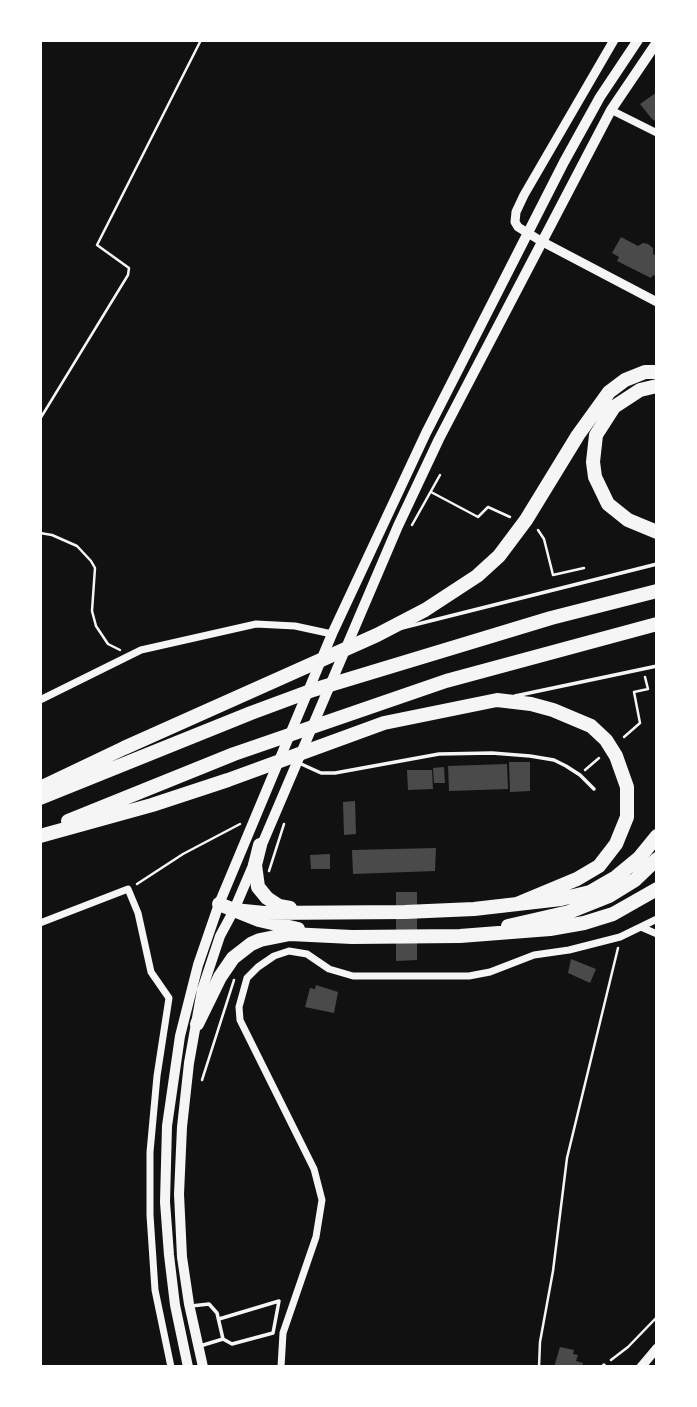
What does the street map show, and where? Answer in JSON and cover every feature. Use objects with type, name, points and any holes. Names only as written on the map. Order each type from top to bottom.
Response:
[{"type":"highway","points":[[40,788],[377,635],[425,610],[477,576],[499,556],[526,520],[585,424],[609,392],[625,380],[645,372],[657,372]]},
{"type":"highway","points":[[657,386],[640,390],[614,407],[596,435],[593,462],[595,477],[608,504],[628,520],[657,532]]},
{"type":"highway","points":[[40,798],[251,713],[383,668],[551,618],[657,591]]},
{"type":"highway","points":[[40,834],[144,789],[355,711],[446,681],[657,624]]},
{"type":"highway","points":[[40,834],[152,805],[384,723],[497,700],[531,704],[591,726],[606,740],[616,757],[627,787],[627,817],[616,844],[599,866],[577,879],[517,904]]},
{"type":"highway","points":[[234,910],[264,913],[419,911],[561,899],[590,892],[616,877],[639,858],[657,836]]},
{"type":"highway","points":[[260,845],[255,875],[258,887],[267,898],[279,906],[316,913]]},
{"type":"highway","points":[[460,936],[584,907],[635,880],[657,859]]},
{"type":"highway","points":[[197,1024],[226,967],[251,944],[280,935],[460,936],[529,931],[584,923],[620,911],[657,888]]},
{"type":"highway","points":[[219,904],[260,920],[352,937]]},
{"type":"main road","points":[[188,1367],[175,1305],[165,1202],[167,1126],[180,1036],[198,965],[219,904],[332,634],[426,433],[527,233],[600,97],[638,40]]},
{"type":"main road","points":[[203,1367],[189,1307],[182,1257],[179,1194],[182,1127],[189,1063],[202,990],[220,936],[234,910],[398,526],[439,439],[611,110],[657,42]]},
{"type":"street","points":[[614,40],[516,212],[515,222],[541,241],[657,302]]},
{"type":"street","points":[[611,110],[657,133]]},
{"type":"street","points":[[40,700],[141,650],[256,624],[295,626],[332,634]]},
{"type":"street","points":[[40,923],[128,889],[138,913],[150,972],[169,998],[157,1076],[150,1152],[150,1190],[155,1290],[171,1367]]},
{"type":"street","points":[[281,1367],[283,1333],[316,1237],[322,1200],[314,1169],[240,1020],[241,1000],[247,978],[274,956],[289,951],[307,954],[329,969],[353,976],[469,976],[490,972],[534,955],[569,950],[620,937],[657,919]]},
{"type":"street","points":[[641,927],[657,934]]},
{"type":"street","points":[[641,1367],[657,1348]]},
{"type":"lane","points":[[377,635],[657,564]]},
{"type":"lane","points":[[497,700],[657,666]]},
{"type":"lane","points":[[298,762],[321,773],[335,773],[439,754],[492,752],[554,760],[580,775],[594,789]]},
{"type":"lane","points":[[189,1307],[209,1304],[217,1313],[223,1339],[232,1345],[273,1332],[279,1301]]},
{"type":"lane","points":[[219,1319],[279,1301],[293,1305]]},
{"type":"lane","points":[[198,1346],[223,1339]]},
{"type":"path","points":[[40,419],[128,275],[129,268],[97,246],[201,40]]},
{"type":"path","points":[[431,492],[478,517],[488,507],[510,517]]},
{"type":"path","points":[[538,530],[544,539],[553,575],[584,568]]},
{"type":"path","points":[[40,533],[77,546],[91,561],[95,568],[92,611],[96,626],[108,644],[131,655]]},
{"type":"path","points":[[624,737],[640,723],[634,692],[648,690],[645,677]]},
{"type":"path","points":[[580,775],[599,758]]},
{"type":"path","points":[[128,889],[183,854],[240,824]]},
{"type":"path","points":[[539,1367],[540,1342],[553,1271],[567,1158],[620,937]]},
{"type":"path","points":[[603,1366],[628,1347],[657,1317]]},
{"type":"building","points":[[657,92],[657,122],[640,104]]},
{"type":"building","points":[[621,237],[638,246],[643,243],[653,248],[653,254],[657,256],[657,277],[653,275],[651,278],[617,261],[619,257],[612,253]]},
{"type":"building","points":[[509,762],[530,762],[530,791],[510,792]]},
{"type":"building","points":[[507,764],[508,789],[449,791],[448,766]]},
{"type":"building","points":[[444,767],[445,783],[434,783],[433,768]]},
{"type":"building","points":[[407,770],[432,770],[433,789],[408,790]]},
{"type":"building","points":[[355,801],[356,834],[344,835],[343,802]]},
{"type":"building","points":[[436,848],[435,871],[353,874],[352,850]]},
{"type":"building","points":[[330,854],[330,869],[311,869],[310,855]]},
{"type":"building","points":[[396,892],[417,892],[417,960],[396,961]]},
{"type":"building","points":[[571,959],[596,969],[590,983],[568,973]]},
{"type":"building","points":[[316,985],[338,992],[334,1013],[305,1007],[310,988],[315,989]]},
{"type":"building","points":[[560,1347],[574,1350],[573,1354],[578,1355],[576,1361],[583,1363],[582,1367],[554,1367]]}]
